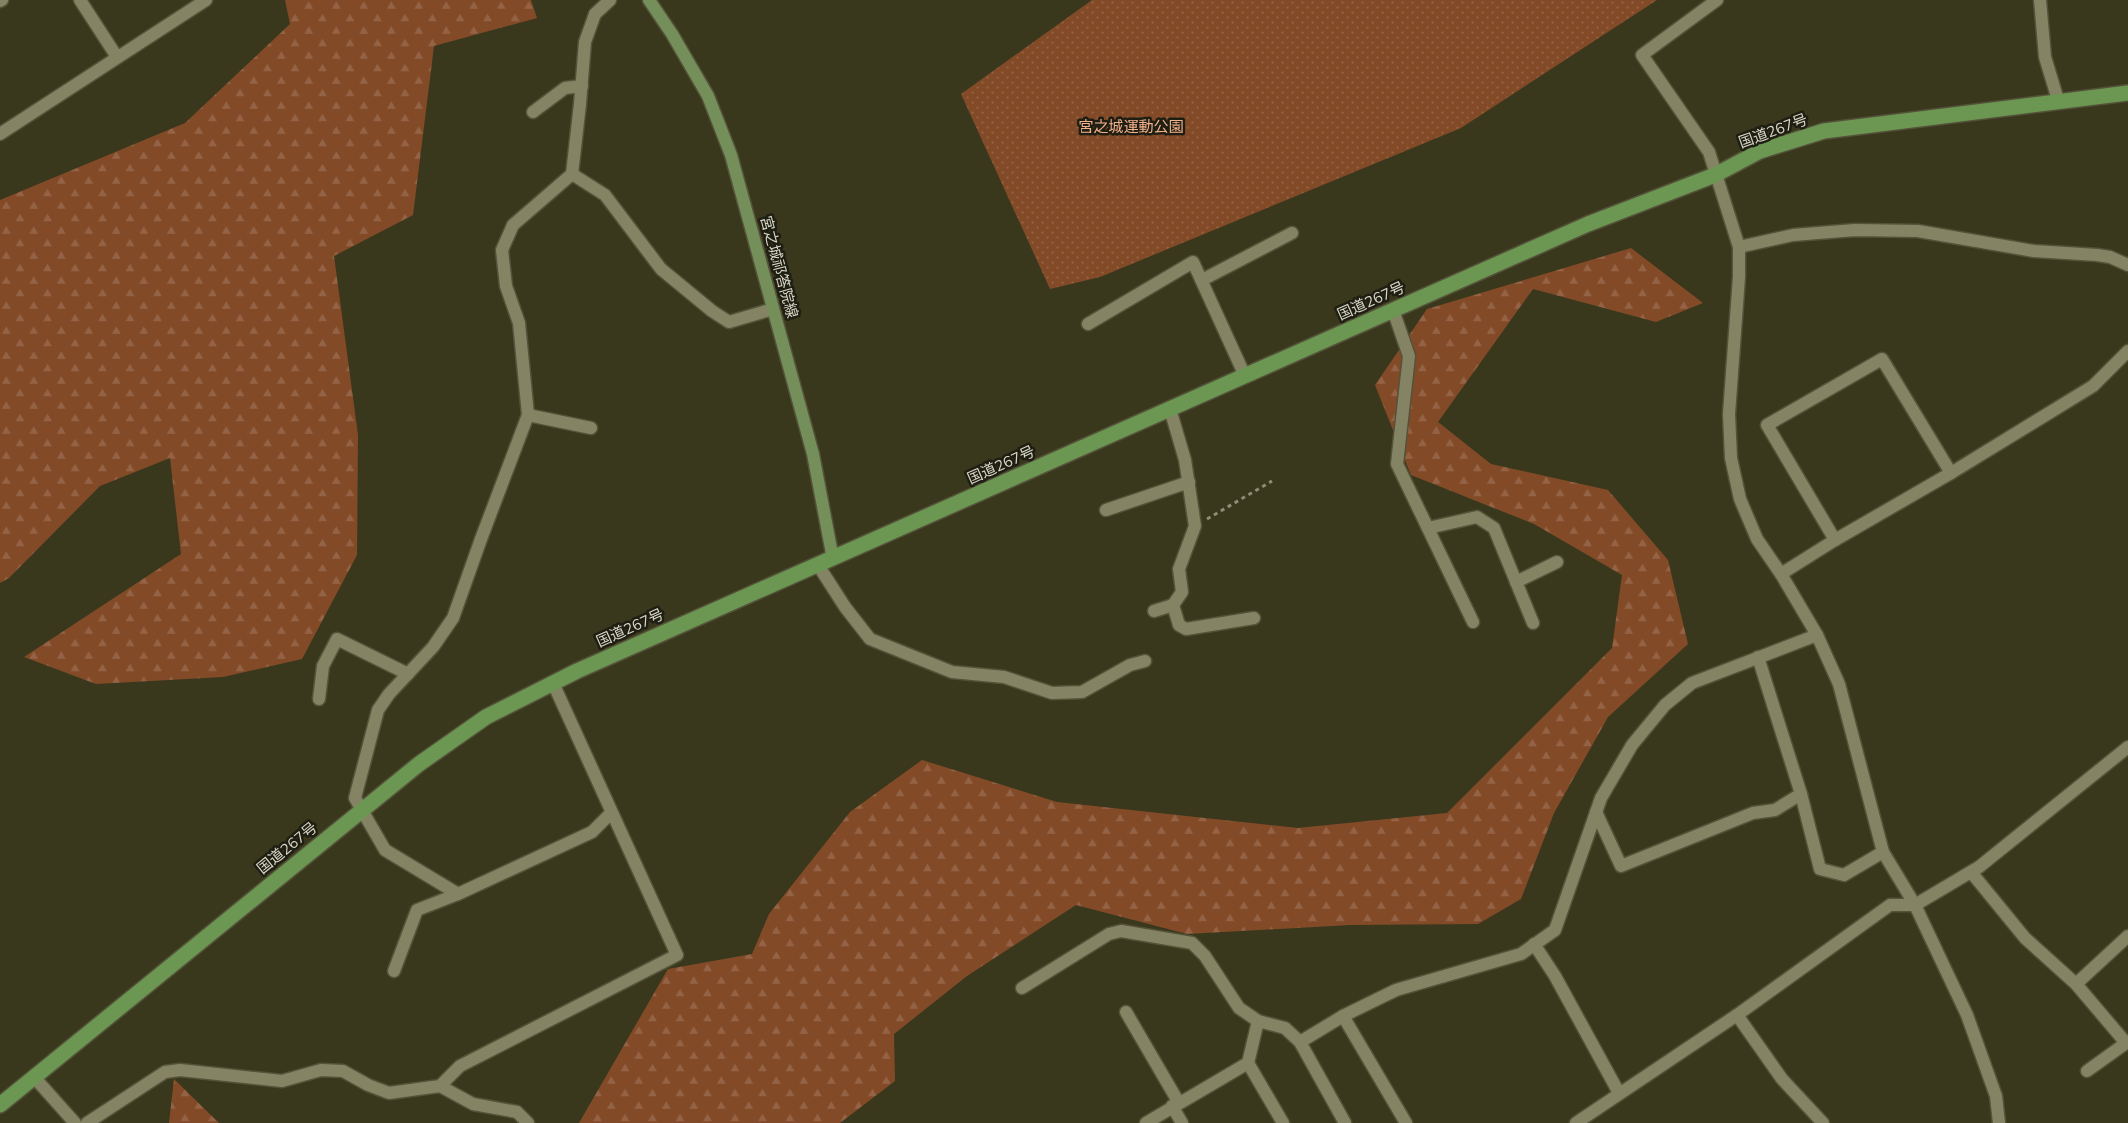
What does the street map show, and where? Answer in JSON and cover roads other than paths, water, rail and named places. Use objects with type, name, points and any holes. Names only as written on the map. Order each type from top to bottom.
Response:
[{"type":"highway","name":"国道267号","points":[[0,1105],[361,810],[450,741],[486,717],[553,682],[1588,224],[1715,175],[1760,151],[1824,131],[2058,100],[2128,93]]},
{"type":"main road","name":"宮之城祁答院線","points":[[649,0],[672,34],[708,96],[732,155],[812,454],[834,559]]},
{"type":"street","points":[[80,0],[117,57]]},
{"type":"street","points":[[0,134],[206,0]]},
{"type":"street","points":[[458,894],[385,850],[361,810],[356,798],[357,791],[378,710],[389,694],[433,647],[453,618],[480,539],[528,416],[519,323],[506,286],[502,250],[513,225],[572,174],[585,42],[595,14],[610,0]]},
{"type":"street","points":[[1717,0],[1642,55],[1709,152],[1739,247],[1739,277],[1729,414],[1732,458],[1740,499],[1753,531],[1817,634],[1839,684],[1883,852],[1915,905],[1967,1015],[1996,1096],[1999,1123]]},
{"type":"street","points":[[2040,0],[2045,57],[2058,100]]},
{"type":"street","points":[[533,112],[565,88],[582,86]]},
{"type":"street","points":[[572,174],[604,195],[662,269],[728,322],[773,309]]},
{"type":"street","points":[[1739,247],[1793,235],[1854,230],[1918,231],[2034,251],[2098,255],[2110,257],[2128,265]]},
{"type":"street","points":[[1202,280],[1292,233]]},
{"type":"street","points":[[1088,324],[1193,262],[1245,376]]},
{"type":"street","points":[[1393,310],[1409,356],[1398,464],[1473,622]]},
{"type":"street","points":[[1781,574],[2093,386],[2128,351]]},
{"type":"street","points":[[1835,540],[1767,425],[1882,358],[1951,473]]},
{"type":"street","points":[[1154,611],[1174,605],[1182,592],[1179,570],[1195,526],[1185,460],[1170,409]]},
{"type":"street","points":[[528,416],[591,428]]},
{"type":"street","points":[[1106,510],[1189,482]]},
{"type":"street","points":[[1428,528],[1477,517],[1494,528],[1533,623]]},
{"type":"street","points":[[1516,582],[1557,562]]},
{"type":"street","points":[[818,565],[845,607],[870,639],[952,672],[1004,677],[1052,693],[1082,692],[1130,665],[1145,661]]},
{"type":"street","points":[[1174,605],[1179,624],[1186,629],[1254,618]]},
{"type":"street","points":[[1300,1042],[1343,1016],[1396,990],[1521,954],[1555,930],[1601,798],[1632,745],[1665,705],[1692,683],[1817,634]]},
{"type":"street","points":[[319,699],[323,666],[337,639],[408,674]]},
{"type":"street","points":[[1758,658],[1801,794],[1820,869],[1844,875],[1883,852]]},
{"type":"street","points":[[440,1086],[460,1066],[677,955],[553,682]]},
{"type":"street","points":[[1576,1123],[1737,1015],[1890,905],[1915,905],[1972,872],[2128,747]]},
{"type":"street","points":[[1596,812],[1621,866],[1753,813],[1775,810],[1801,794]]},
{"type":"street","points":[[394,971],[417,910],[458,894],[592,832],[611,813]]},
{"type":"street","points":[[1972,872],[2025,938],[2076,984],[2127,1044],[2086,1071]]},
{"type":"street","points":[[1022,988],[1109,934],[1121,931],[1192,944],[1205,956],[1239,1008],[1258,1020],[1285,1028],[1300,1042],[1345,1123]]},
{"type":"street","points":[[2076,984],[2128,936]]},
{"type":"street","points":[[1534,944],[1555,976],[1619,1093]]},
{"type":"street","points":[[1126,1012],[1176,1104],[1182,1123]]},
{"type":"street","points":[[1737,1015],[1782,1079],[1823,1123]]},
{"type":"street","points":[[1343,1016],[1406,1123]]},
{"type":"street","points":[[1258,1020],[1248,1063],[1283,1123]]},
{"type":"street","points":[[1146,1123],[1248,1063]]},
{"type":"street","points":[[87,1123],[165,1072],[180,1070],[282,1081],[321,1070],[343,1071],[368,1085],[389,1093],[440,1086],[473,1104],[517,1112],[528,1123]]},
{"type":"street","points":[[34,1077],[75,1123]]},
{"type":"park label","name":"宮之城運動公園","points":[[1131,127]]}]
